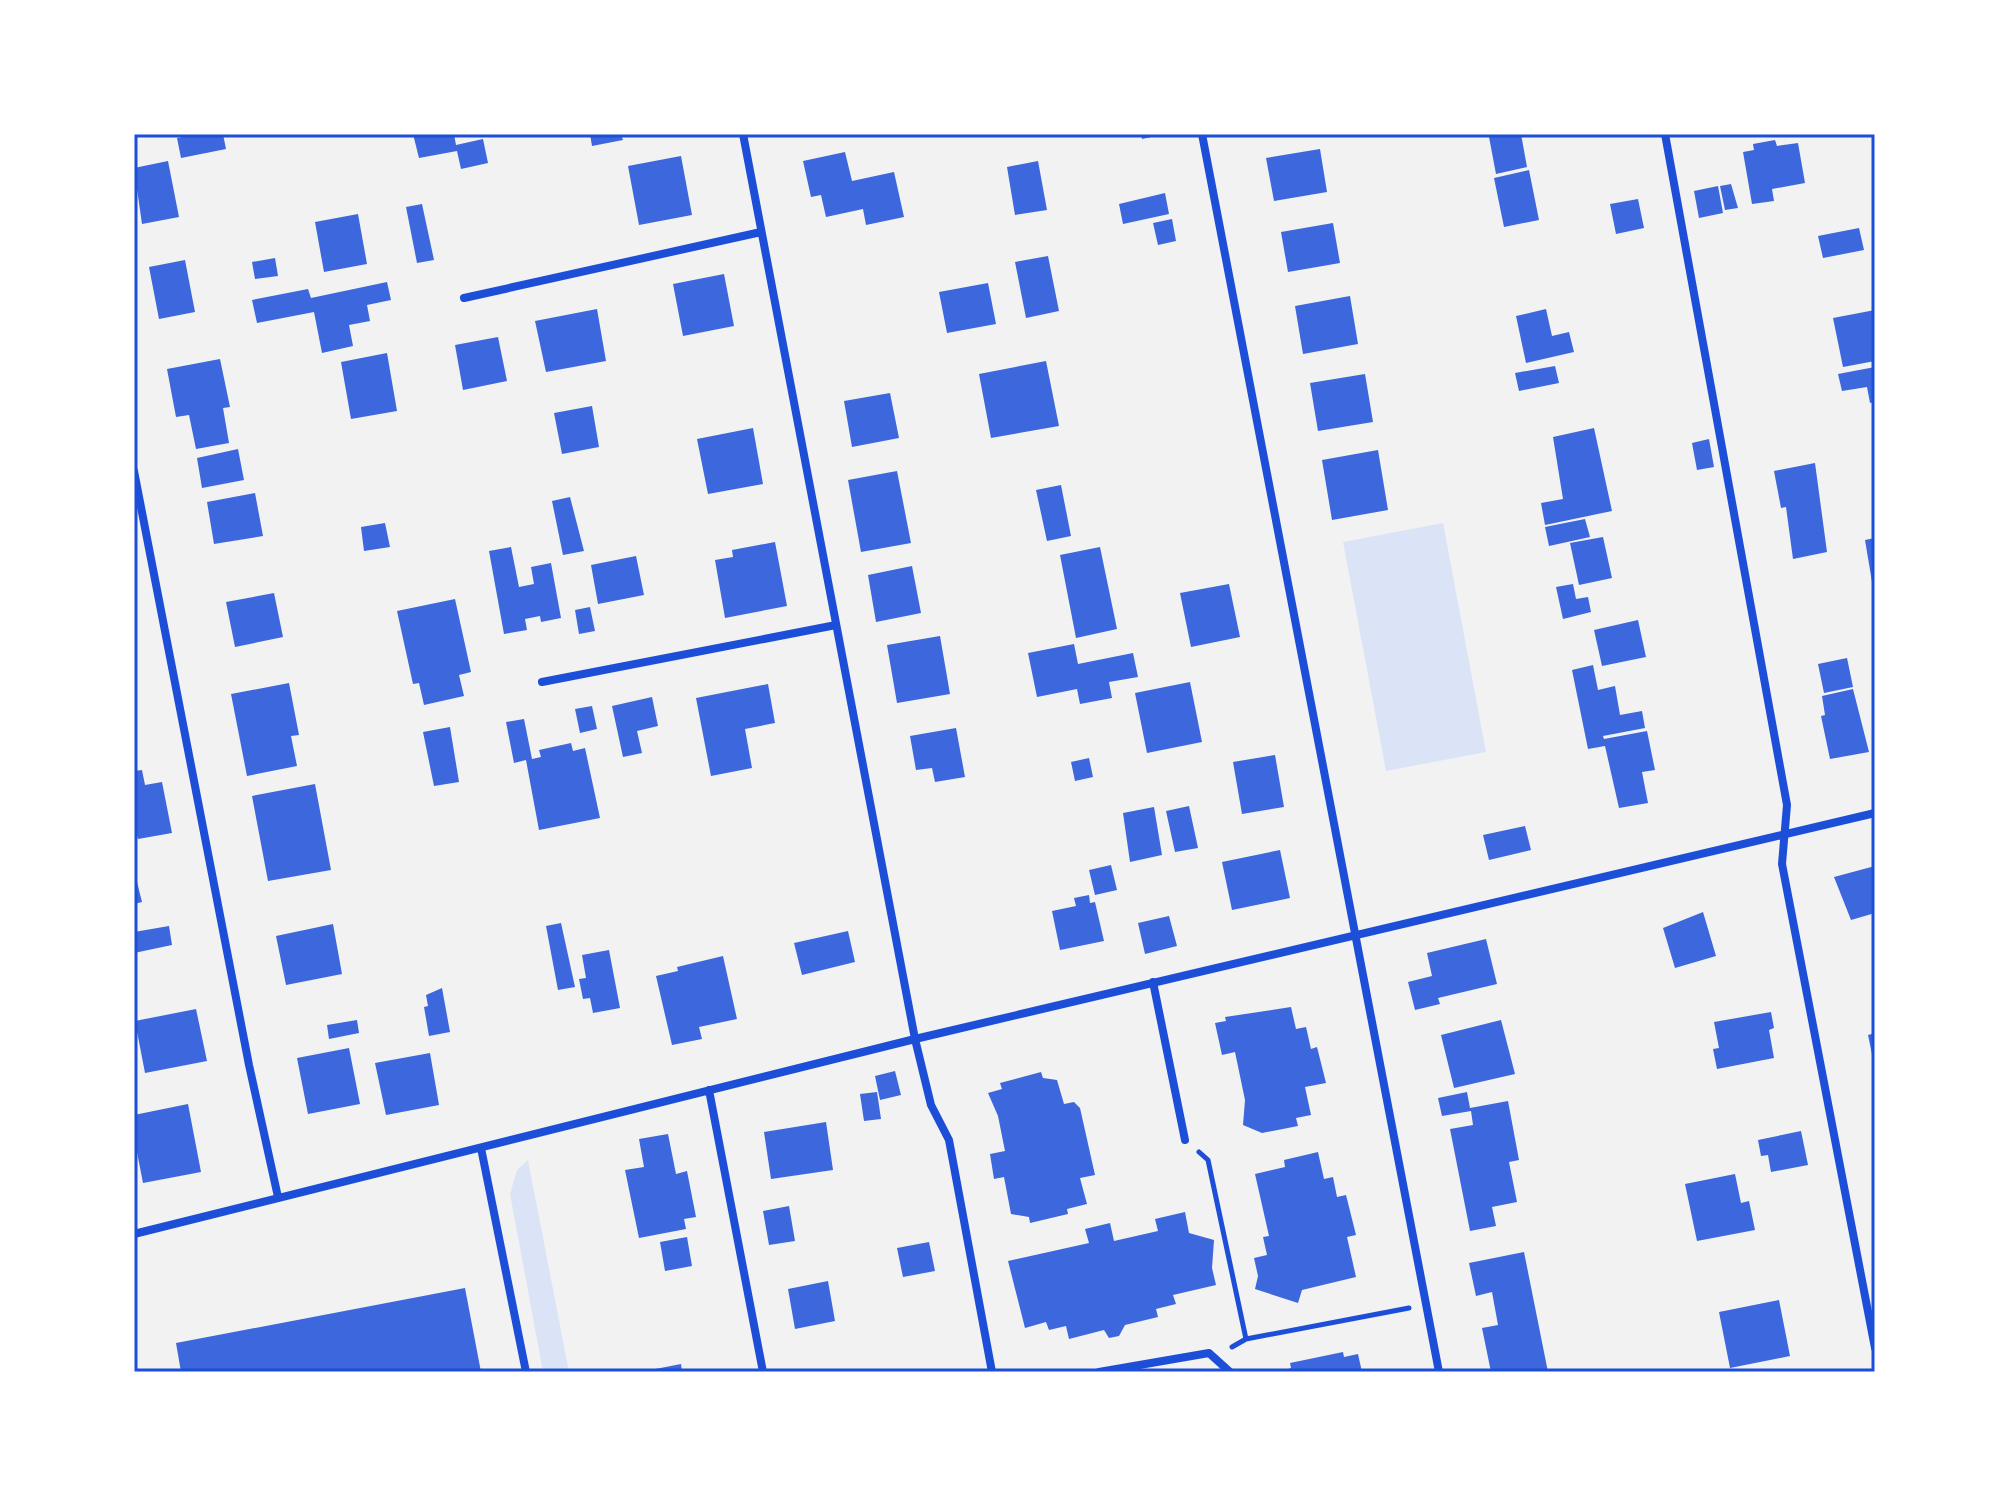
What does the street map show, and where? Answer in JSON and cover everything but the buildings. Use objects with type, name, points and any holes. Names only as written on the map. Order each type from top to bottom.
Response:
[{"type":"street","points":[[743,134],[915,1039],[931,1105],[949,1140],[992,1372]]},
{"type":"street","points":[[1202,134],[1439,1372]]},
{"type":"street","points":[[1665,134],[1787,805],[1782,864],[1875,1348]]},
{"type":"street","points":[[464,298],[761,232]]},
{"type":"street","points":[[134,471],[249,1065],[278,1197]]},
{"type":"street","points":[[542,682],[836,625]]},
{"type":"street","points":[[134,1234],[915,1039],[1875,813]]},
{"type":"street","points":[[1153,982],[1185,1140]]},
{"type":"street","points":[[709,1090],[763,1372]]},
{"type":"street","points":[[481,1148],[526,1372]]},
{"type":"street","points":[[1099,1372],[1209,1353],[1230,1372]]},
{"type":"path","points":[[1185,1140],[1208,1160],[1246,1339]]},
{"type":"path","points":[[1219,1359],[1246,1339],[1427,1304]]},
{"type":"shaded area","points":[[1443,523],[1486,752],[1386,771],[1343,542]]},
{"type":"shaded area","points":[[528,1160],[569,1372],[543,1372],[510,1194],[517,1170]]}]
